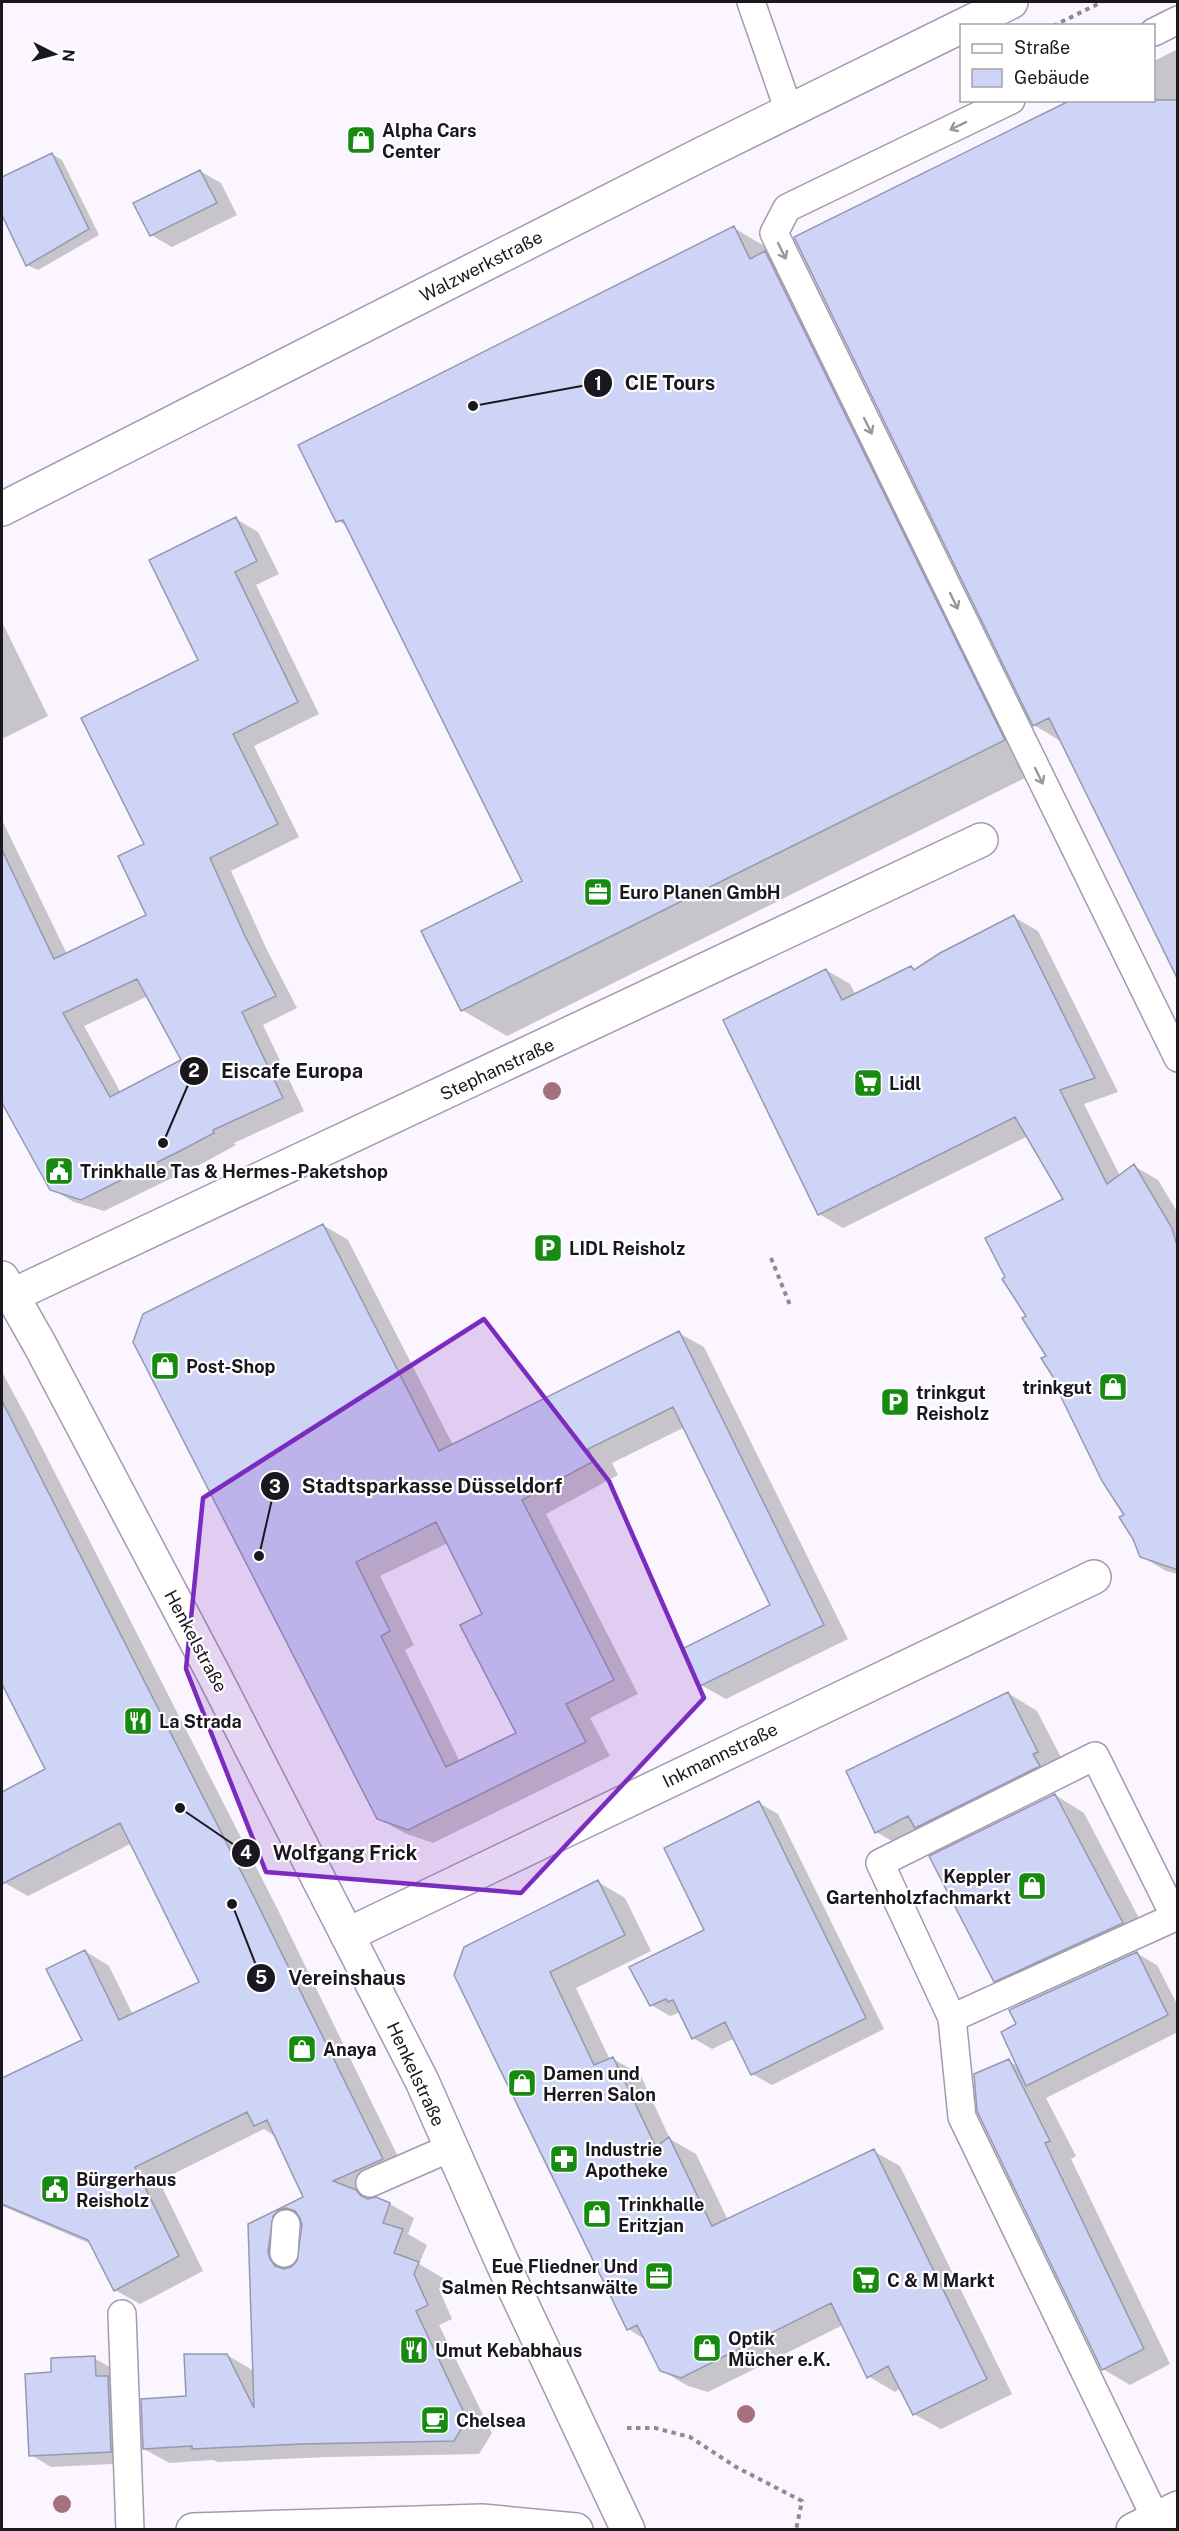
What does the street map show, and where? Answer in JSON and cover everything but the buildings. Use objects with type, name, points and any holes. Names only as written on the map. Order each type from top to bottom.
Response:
[{"type":"street","name":"Walzwerkstraße","points":[[966,24],[1011,2]]},
{"type":"street","name":"Walzwerkstraße","points":[[2,509],[789,111],[960,27]]},
{"type":"street","name":"Stephanstraße","points":[[6,1287],[981,840]]},
{"type":"street","name":"Henkelstraße","points":[[6,1287],[40,1344],[180,1609],[422,2081],[450,2148],[628,2529]]},
{"type":"street","name":"Inkmannstraße","points":[[347,1935],[1094,1577]]},
{"type":"street","points":[[193,2529],[423,2526],[482,2521],[576,2529]]},
{"type":"lane","points":[[751,2],[789,111]]},
{"type":"lane","points":[[1155,32],[1178,20]]},
{"type":"lane","points":[[1007,102],[787,208],[774,233],[1178,1058]]},
{"type":"lane","points":[[952,2018],[1175,1917],[1095,1756],[880,1863],[952,2018],[962,2117],[1156,2519]]},
{"type":"lane","points":[[370,2183],[450,2148]]},
{"type":"lane","points":[[284,2253],[286,2224]]},
{"type":"lane","points":[[122,2314],[130,2529]]},
{"type":"path","points":[[1057,24],[1101,2]]},
{"type":"path","points":[[771,1258],[790,1305]]},
{"type":"path","points":[[582,2428],[655,2428],[690,2437],[736,2467],[802,2501],[796,2529]]},
{"type":"highlighted area","points":[[484,1319],[609,1481],[704,1698],[521,1893],[266,1872],[186,1669],[203,1498]]},
{"type":"place","name":"Alpha Cars Center","points":[[361,140]]},
{"type":"place","name":"CIE Tours","points":[[473,406]]},
{"type":"place","name":"Euro Planen GmbH","points":[[598,892]]},
{"type":"place","name":"Lidl","points":[[868,1083]]},
{"type":"place","name":"Eiscafe Europa","points":[[163,1143]]},
{"type":"place","name":"Trinkhalle Tas & Hermes-Paketshop","points":[[59,1171]]},
{"type":"place","name":"LIDL Reisholz","points":[[548,1248]]},
{"type":"place","name":"Post-Shop","points":[[165,1366]]},
{"type":"place","name":"trinkgut","points":[[1113,1387]]},
{"type":"place","name":"trinkgut Reisholz","points":[[895,1402]]},
{"type":"place","name":"Stadtsparkasse Düsseldorf","points":[[259,1556]]},
{"type":"place","name":"La Strada","points":[[138,1721]]},
{"type":"place","name":"Wolfgang Frick","points":[[180,1808]]},
{"type":"place","name":"Keppler Gartenholzfachmarkt","points":[[1032,1886]]},
{"type":"place","name":"Vereinshaus","points":[[232,1904]]},
{"type":"place","name":"Anaya","points":[[302,2049]]},
{"type":"place","name":"Damen und Herren Salon","points":[[522,2083]]},
{"type":"place","name":"Industrie Apotheke","points":[[564,2159]]},
{"type":"place","name":"Bürgerhaus Reisholz","points":[[55,2189]]},
{"type":"place","name":"Trinkhalle Eritzjan","points":[[597,2214]]},
{"type":"place","name":"Eue Fliedner Und Salmen Rechtsanwälte","points":[[659,2276]]},
{"type":"place","name":"C & M Markt","points":[[866,2280]]},
{"type":"place","name":"Optik Mücher e.K.","points":[[707,2348]]},
{"type":"place","name":"Umut Kebabhaus","points":[[414,2350]]},
{"type":"place","name":"Chelsea","points":[[435,2420]]}]
